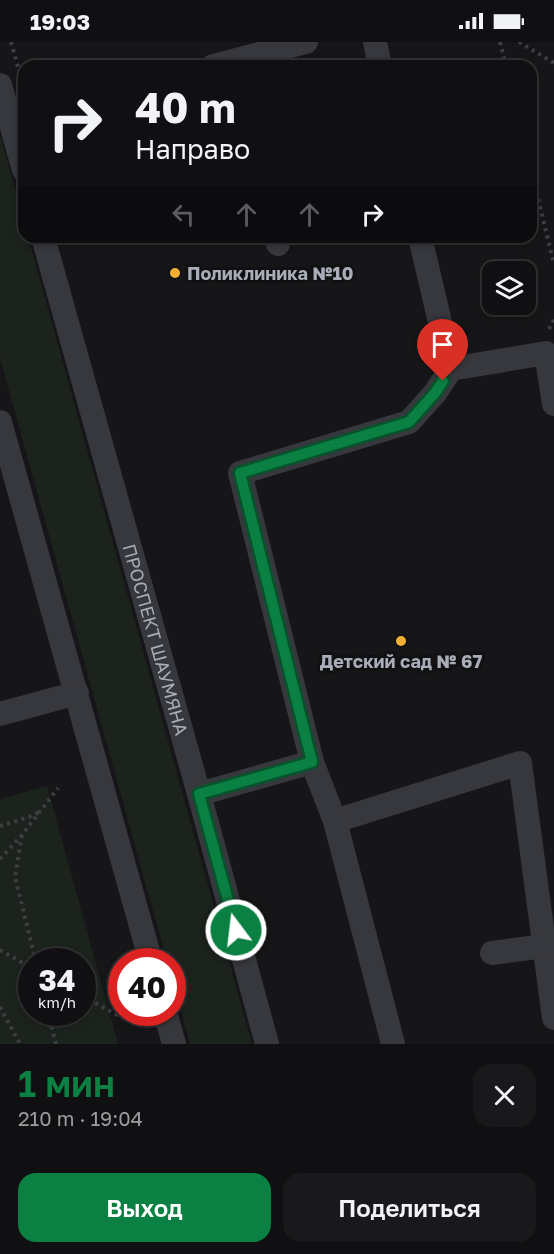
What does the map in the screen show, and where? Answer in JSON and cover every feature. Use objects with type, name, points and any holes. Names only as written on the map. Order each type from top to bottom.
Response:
[{"type":"street","points":[[240,60],[306,42]]},
{"type":"street","points":[[375,42],[379,60]]},
{"type":"street","points":[[0,84],[17,119]]},
{"type":"street","name":"ПРОСПЕКТ ШАУМЯНА","points":[[45,243],[267,1044]]},
{"type":"street","points":[[421,243],[451,369]]},
{"type":"street","points":[[393,1044],[336,821],[312,762],[240,473],[409,422],[435,393],[451,369],[546,353],[554,404]]},
{"type":"street","points":[[0,423],[147,948]]},
{"type":"street","points":[[0,714],[76,693]]},
{"type":"street","points":[[199,794],[312,762]]},
{"type":"street","points":[[336,821],[520,763],[554,1018]]},
{"type":"street","points":[[492,953],[544,945]]},
{"type":"street","points":[[169,1026],[174,1044]]},
{"type":"path","points":[[500,42],[504,60]]},
{"type":"path","points":[[519,42],[554,63]]},
{"type":"path","points":[[537,195],[554,264]]},
{"type":"path","points":[[0,859],[22,835],[58,788]]},
{"type":"path","points":[[0,825],[29,817],[40,811]]},
{"type":"path","points":[[22,835],[15,877],[33,948]]},
{"type":"path","points":[[0,950],[18,960]]},
{"type":"path","points":[[0,1007],[20,1044]]},
{"type":"path","points":[[52,1026],[56,1044]]},
{"type":"shaded area","points":[[0,135],[18,200],[18,243],[30,243],[252,1044],[190,1044],[185,1026],[186,948],[163,948],[0,358]]},
{"type":"shaded area","points":[[47,786],[92,948],[18,948],[18,1026],[96,1026],[96,964],[108,1008],[108,1026],[113,1026],[118,1044],[0,1044],[0,799]]},
{"type":"place","name":"Поликлиника №10","points":[[175,273]]},
{"type":"place","name":"Детский сад № 67","points":[[401,641]]},
{"type":"route","points":[[236,930],[199,794],[312,762],[240,473],[409,422],[443,381]]}]
